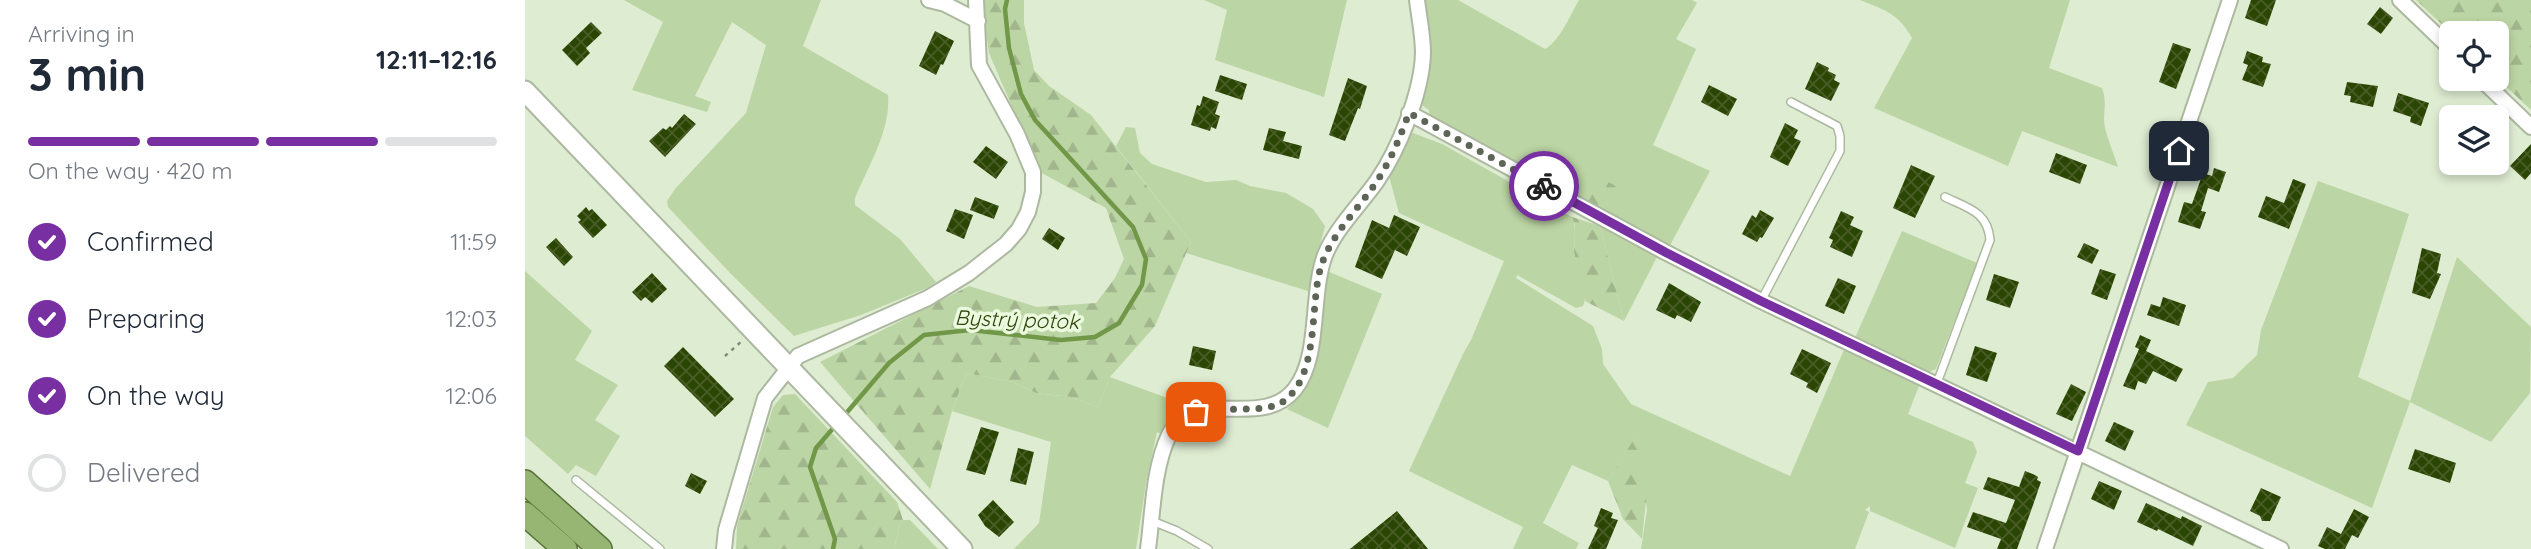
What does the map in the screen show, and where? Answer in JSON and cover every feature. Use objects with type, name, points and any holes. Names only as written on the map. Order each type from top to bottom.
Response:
[{"type":"highway","points":[[525,482],[600,549]]},
{"type":"highway","points":[[525,514],[565,549]]},
{"type":"main road","points":[[525,91],[962,549]]},
{"type":"street","points":[[929,0],[945,4],[978,21]]},
{"type":"street","points":[[724,549],[726,530],[765,398],[789,365],[798,356],[928,298],[969,273],[1006,244],[1019,229],[1028,212],[1033,192],[1033,172],[1017,134],[979,65],[976,0]]},
{"type":"street","points":[[1148,549],[1160,461],[1169,435],[1179,419],[1211,408],[1267,408],[1284,401],[1304,375],[1318,282],[1326,253],[1378,180],[1395,150],[1419,83],[1423,54],[1416,0]]},
{"type":"street","points":[[2045,549],[2230,0]]},
{"type":"street","points":[[2400,0],[2439,38]]},
{"type":"street","points":[[2494,91],[2531,127]]},
{"type":"street","points":[[1409,113],[1761,301],[2281,549]]},
{"type":"lane","points":[[1761,301],[1840,151],[1837,126],[1791,102]]},
{"type":"lane","points":[[1937,383],[1990,240],[1989,226],[1978,213],[1945,197]]},
{"type":"lane","points":[[576,480],[660,549]]},
{"type":"lane","points":[[1152,521],[1177,531],[1208,549]]},
{"type":"path","points":[[725,356],[747,336]]},
{"type":"green space","points":[[624,0],[821,0],[803,46],[888,95],[886,122],[855,198],[855,205],[900,239],[936,282],[861,315],[794,336],[731,274],[668,207],[667,201],[746,113],[766,45],[732,22],[695,96],[711,102],[707,112],[632,90],[663,22]]},
{"type":"green space","points":[[981,0],[1024,0],[1024,23],[1034,70],[1049,86],[1091,115],[1191,242],[1155,326],[1110,377],[1098,407],[1071,397],[1036,393],[1013,382],[966,373],[952,411],[930,489],[820,362],[969,286],[1037,307],[1096,303],[1115,278],[1124,259],[1106,208],[1040,172],[989,53]]},
{"type":"green space","points":[[1204,0],[1347,0],[1324,97],[1215,60],[1227,10]]},
{"type":"green space","points":[[1421,0],[1458,0],[1545,49],[1560,34],[1579,0],[1692,0],[1697,3],[1676,39],[1696,49],[1653,145],[1710,171],[1669,247],[1600,210],[1616,185],[1580,182],[1571,190],[1565,191],[1430,118],[1429,110],[1420,104]]},
{"type":"green space","points":[[1860,0],[2070,0],[2049,68],[2102,88],[2105,99],[2105,128],[2118,167],[2022,131],[2008,166],[1874,108],[1912,38],[1896,18]]},
{"type":"green space","points":[[2416,0],[2531,0],[2531,110],[2509,89],[2509,21],[2439,22]]},
{"type":"green space","points":[[1126,127],[1135,128],[1140,153],[1152,164],[1206,182],[1236,180],[1250,186],[1286,193],[1313,209],[1325,226],[1308,291],[1186,253],[1191,242],[1116,146]]},
{"type":"green space","points":[[1413,133],[1442,144],[1572,217],[1575,229],[1575,258],[1585,292],[1583,306],[1576,308],[1517,275],[1516,278],[1593,326],[1602,349],[1603,364],[1631,404],[1790,476],[1846,345],[1921,381],[1908,414],[1973,442],[1977,452],[1965,483],[1978,488],[1955,548],[1870,511],[1870,506],[1865,510],[1869,512],[1855,549],[1641,549],[1647,510],[1637,435],[1608,481],[1572,465],[1543,523],[1579,543],[1576,549],[1513,549],[1523,527],[1409,471],[1471,340],[1504,261],[1399,213],[1389,176],[1405,136]]},
{"type":"green space","points":[[1587,171],[1616,186],[1600,210],[1571,190]]},
{"type":"green space","points":[[2318,181],[2409,214],[2358,377],[2410,401],[2457,257],[2531,327],[2530,393],[2491,442],[2410,402],[2372,508],[2186,425],[2208,382],[2233,378],[2257,355],[2261,330]]},
{"type":"green space","points":[[1572,217],[1600,226],[1624,321],[1585,301],[1574,252],[1575,225]]},
{"type":"green space","points":[[1600,226],[1657,257],[1624,321]]},
{"type":"green space","points":[[1902,231],[1977,263],[1936,369],[1929,372],[1855,338]]},
{"type":"green space","points":[[525,271],[592,331],[575,360],[618,385],[595,420],[620,436],[596,476],[576,465],[568,474],[525,436]]},
{"type":"green space","points":[[1327,271],[1382,294],[1328,428],[1287,409],[1297,400],[1310,378],[1316,354]]},
{"type":"green space","points":[[966,373],[1013,382],[1036,393],[1071,397],[1098,407],[1110,377],[1178,402],[1163,435],[1157,432],[1136,549],[1014,549],[1039,523],[1051,442],[952,411]]},
{"type":"green space","points":[[795,394],[897,502],[903,520],[894,549],[736,549],[737,526],[773,407],[783,395]]},
{"type":"green space","points":[[1637,434],[1647,492],[1642,539],[1623,519],[1608,481]]},
{"type":"green space","points":[[903,520],[910,520],[938,549],[894,549]]},
{"type":"building","points":[[2251,0],[2276,0],[2267,26],[2245,18]]},
{"type":"building","points":[[2380,7],[2393,18],[2381,34],[2367,24]]},
{"type":"building","points":[[591,22],[602,33],[586,48],[590,53],[577,66],[562,50]]},
{"type":"building","points":[[935,31],[954,41],[936,75],[919,66]]},
{"type":"building","points":[[2173,43],[2191,49],[2176,89],[2159,82]]},
{"type":"building","points":[[2247,51],[2263,57],[2262,62],[2271,64],[2263,87],[2242,80],[2248,65],[2243,63]]},
{"type":"building","points":[[1817,62],[1829,68],[1828,71],[1836,75],[1834,80],[1840,83],[1831,101],[1805,89]]},
{"type":"building","points":[[1220,75],[1247,84],[1242,100],[1215,91]]},
{"type":"building","points":[[1348,78],[1367,86],[1345,141],[1329,135]]},
{"type":"building","points":[[2347,82],[2378,86],[2373,107],[2350,102],[2351,96],[2344,95]]},
{"type":"building","points":[[1709,85],[1737,99],[1728,116],[1701,102]]},
{"type":"building","points":[[2398,93],[2429,103],[2421,126],[2410,122],[2411,117],[2393,111]]},
{"type":"building","points":[[1203,96],[1219,102],[1215,114],[1220,116],[1216,129],[1211,127],[1210,131],[1191,125],[1197,105],[1200,106]]},
{"type":"building","points":[[684,114],[696,124],[665,157],[649,141],[663,128],[672,128]]},
{"type":"building","points":[[1785,123],[1798,130],[1794,138],[1801,141],[1788,166],[1770,157]]},
{"type":"building","points":[[1269,128],[1286,132],[1283,141],[1302,146],[1299,159],[1263,150]]},
{"type":"building","points":[[2531,144],[2531,173],[2525,180],[2510,166]]},
{"type":"building","points":[[986,146],[1008,162],[996,179],[973,162]]},
{"type":"building","points":[[2056,153],[2087,165],[2080,184],[2049,172]]},
{"type":"building","points":[[1911,165],[1935,176],[1915,218],[1893,208]]},
{"type":"building","points":[[2214,168],[2226,172],[2219,192],[2208,188],[2201,211],[2206,212],[2200,229],[2178,222],[2184,202],[2192,204],[2203,173],[2212,176]]},
{"type":"building","points":[[2293,179],[2306,184],[2289,229],[2258,217],[2266,196],[2284,203]]},
{"type":"building","points":[[975,197],[999,206],[994,219],[970,210]]},
{"type":"building","points":[[586,207],[589,211],[592,209],[607,225],[593,238],[578,222],[581,220],[577,216]]},
{"type":"building","points":[[955,209],[973,215],[964,239],[946,231]]},
{"type":"building","points":[[1760,210],[1774,218],[1757,242],[1742,234],[1752,215],[1756,218]]},
{"type":"building","points":[[1841,211],[1854,217],[1850,225],[1863,231],[1852,257],[1830,247],[1833,240],[1829,238]]},
{"type":"building","points":[[1394,215],[1420,227],[1407,256],[1395,250],[1382,279],[1355,267],[1372,220],[1389,228]]},
{"type":"building","points":[[1049,228],[1065,238],[1058,250],[1042,239]]},
{"type":"building","points":[[556,238],[573,257],[564,266],[546,247]]},
{"type":"building","points":[[2084,243],[2099,250],[2092,264],[2077,257]]},
{"type":"building","points":[[2422,248],[2441,254],[2437,273],[2441,274],[2430,299],[2412,293]]},
{"type":"building","points":[[2100,269],[2116,274],[2107,300],[2091,294]]},
{"type":"building","points":[[652,273],[667,289],[652,303],[645,297],[641,301],[632,292]]},
{"type":"building","points":[[1994,274],[2019,282],[2010,308],[1986,300]]},
{"type":"building","points":[[1838,278],[1856,286],[1844,314],[1825,306]]},
{"type":"building","points":[[1669,283],[1701,302],[1691,322],[1677,315],[1675,319],[1656,310]]},
{"type":"building","points":[[2163,297],[2186,305],[2179,326],[2147,315],[2151,304],[2160,307]]},
{"type":"building","points":[[2140,335],[2151,340],[2146,351],[2183,369],[2176,382],[2153,371],[2146,384],[2138,381],[2135,390],[2123,386],[2139,349],[2135,347]]},
{"type":"building","points":[[1193,346],[1216,351],[1212,370],[1189,365]]},
{"type":"building","points":[[1975,346],[1997,353],[1987,382],[1966,375]]},
{"type":"building","points":[[683,347],[734,399],[715,417],[664,366]]},
{"type":"building","points":[[1802,349],[1831,363],[1817,393],[1806,387],[1808,383],[1790,374]]},
{"type":"building","points":[[2071,384],[2086,392],[2072,421],[2056,414]]},
{"type":"building","points":[[2114,422],[2134,431],[2125,451],[2105,441]]},
{"type":"building","points":[[981,427],[999,432],[985,475],[966,470]]},
{"type":"building","points":[[1018,448],[1034,452],[1026,485],[1010,481]]},
{"type":"building","points":[[2415,449],[2456,463],[2450,483],[2408,469]]},
{"type":"building","points":[[2025,471],[2038,477],[2037,480],[2041,482],[2032,508],[2017,549],[1997,549],[2001,539],[1967,527],[1973,512],[2006,523],[2015,500],[1983,489],[1988,477],[2019,487]]},
{"type":"building","points":[[691,473],[707,481],[700,494],[685,486]]},
{"type":"building","points":[[2099,481],[2122,491],[2114,510],[2091,499]]},
{"type":"building","points":[[2261,488],[2281,497],[2270,521],[2262,521],[2260,516],[2250,511]]},
{"type":"building","points":[[993,500],[1014,522],[999,537],[985,526],[978,515]]},
{"type":"building","points":[[2146,503],[2202,526],[2193,546],[2137,522]]},
{"type":"building","points":[[1601,508],[1613,513],[1611,518],[1618,520],[1606,549],[1588,549],[1598,528],[1594,526]]},
{"type":"building","points":[[2354,509],[2369,517],[2358,538],[2352,535],[2345,549],[2325,549],[2318,546],[2327,527],[2341,534]]},
{"type":"building","points":[[1397,511],[1428,549],[1350,549]]},
{"type":"waterway","name":"Bystrý potok","points":[[843,417],[889,363],[924,335],[970,330],[1061,340],[1095,337],[1119,323],[1142,285],[1146,259],[1133,227],[1035,120],[1021,94],[1009,48],[1005,9],[1007,0]]},
{"type":"waterway","name":"Bystrý potok","points":[[833,549],[835,539],[810,467],[816,448],[835,426]]},
{"type":"way so far","points":[[1196,412],[1211,408],[1267,408],[1284,401],[1297,387],[1304,375],[1308,357],[1314,304],[1326,253],[1378,180],[1395,150],[1409,113],[1544,186]]},
{"type":"route","points":[[1544,186],[1761,301],[2078,451],[2179,151]]}]
